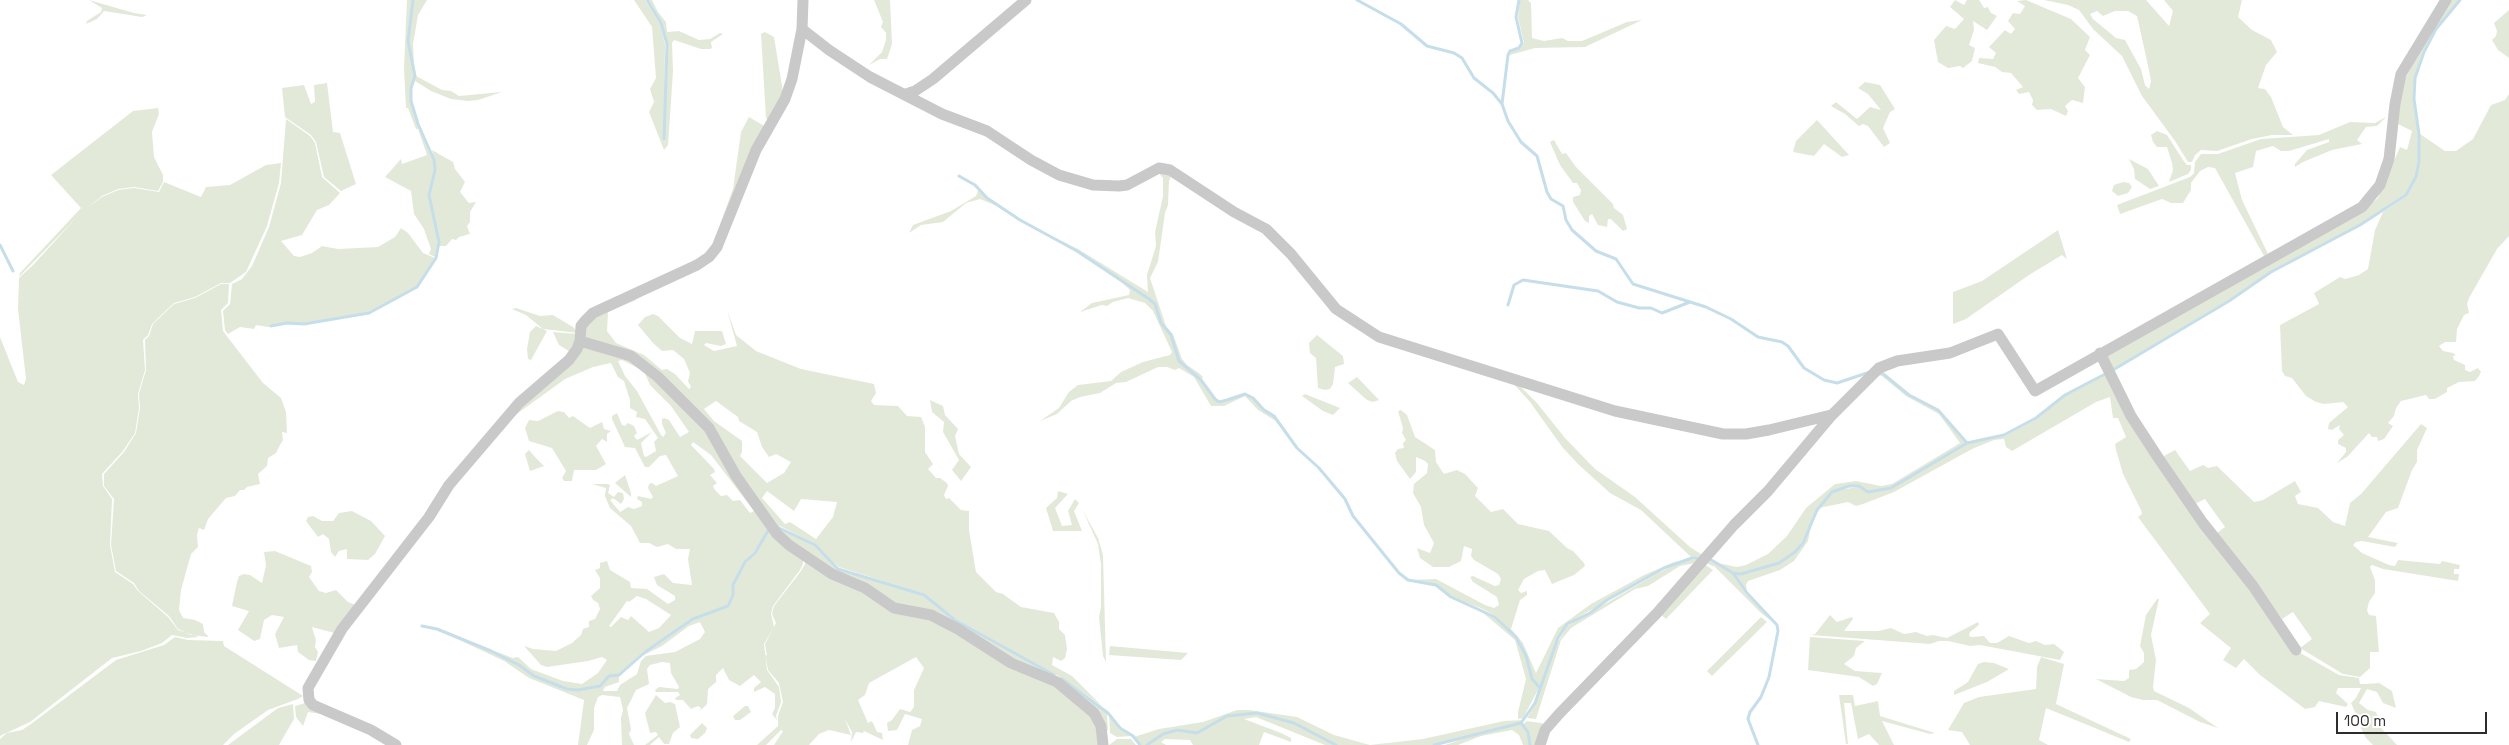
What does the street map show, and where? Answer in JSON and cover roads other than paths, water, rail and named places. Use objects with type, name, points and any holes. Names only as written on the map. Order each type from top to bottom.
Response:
[{"type":"street","points":[[396,745],[371,730],[313,705],[308,694],[308,688],[342,629],[430,517],[449,485],[519,402],[569,360],[580,341],[580,326],[593,313],[697,266],[709,257],[717,246],[763,134],[785,98],[792,79],[802,29],[803,0]]},
{"type":"street","points":[[906,94],[915,92],[933,79],[1026,0]]},
{"type":"street","points":[[1540,745],[1545,730],[1657,613],[1734,525],[1768,491],[1832,415],[1879,368],[1950,353],[1998,334],[2035,391],[2362,207],[2380,185],[2389,159],[2397,87],[2401,74],[2446,0]]},
{"type":"street","points":[[802,29],[854,67],[934,110],[987,131],[1043,167],[1076,181],[1119,186],[1127,185],[1160,168],[1170,170],[1234,212],[1266,229],[1291,254],[1336,309],[1379,337],[1615,411],[1695,430],[1723,434],[1746,434],[1832,415]]},
{"type":"street","points":[[580,341],[632,356],[658,377],[713,432],[736,476],[777,534],[789,545],[832,574],[865,588],[894,608],[931,615],[958,628],[1011,663],[1057,682],[1094,713],[1102,726],[1103,745]]},
{"type":"street","points":[[2100,354],[2131,416],[2159,459],[2203,523],[2253,586],[2296,650]]},
{"type":"waterway","points":[[271,326],[287,323],[304,324],[369,313],[417,287],[436,258],[439,242],[429,195],[435,170],[434,160],[418,124],[411,101],[411,88],[415,76],[408,41],[413,0]]},
{"type":"waterway","points":[[647,0],[661,23],[667,44],[664,139]]},
{"type":"waterway","points":[[1357,0],[1401,24],[1427,46],[1454,53],[1462,58],[1474,78],[1493,93],[1502,104]]},
{"type":"waterway","points":[[1519,0],[1516,17],[1522,43],[1519,48],[1510,51],[1508,55],[1502,104],[1508,121],[1521,142],[1537,156],[1547,192],[1551,199],[1563,206],[1566,220],[1572,230],[1596,251],[1616,259],[1633,284],[1706,307],[1731,319],[1758,337],[1782,342],[1788,346],[1804,368],[1824,380],[1837,383],[1870,372]]},
{"type":"waterway","points":[[2113,370],[2229,301],[2271,272],[2360,225],[2406,195],[2416,177],[2419,162],[2419,134],[2414,99],[2415,78],[2424,52],[2436,29],[2460,0]]},
{"type":"waterway","points":[[959,176],[975,185],[987,198],[1020,220],[1077,251],[1155,304],[1161,323],[1171,335],[1179,361],[1201,380],[1215,399],[1219,402],[1245,394],[1253,398],[1264,410],[1274,416],[1297,448],[1319,468],[1345,499],[1353,516],[1399,573],[1408,580],[1436,585],[1451,597],[1495,617],[1516,637],[1526,656],[1532,679],[1540,688]]},
{"type":"waterway","points":[[0,245],[13,271]]},
{"type":"waterway","points":[[1508,305],[1514,285],[1523,280],[1598,291],[1617,302],[1639,308],[1651,308],[1662,313],[1690,302]]},
{"type":"waterway","points":[[1882,373],[1909,395],[1938,410],[1967,443]]},
{"type":"waterway","points":[[1708,558],[1733,573],[1741,574],[1779,563],[1795,552],[1803,543],[1817,510],[1832,492],[1849,486],[1859,486],[1868,492],[1891,488],[1967,443],[2004,435],[2036,418],[2065,395],[2107,373]]},
{"type":"waterway","points":[[777,527],[815,545],[838,569],[924,595],[955,620],[1054,675]]},
{"type":"waterway","points":[[422,626],[437,629],[491,651],[519,665],[534,676],[567,689],[578,690],[600,686],[609,676],[619,675],[645,652],[693,619],[728,606],[733,595],[733,585],[745,562],[755,553],[769,529]]},
{"type":"waterway","points":[[1434,745],[1521,723],[1535,703],[1558,638],[1567,624],[1590,613],[1607,600],[1664,568],[1692,558],[1702,558]]},
{"type":"waterway","points":[[1733,573],[1747,593],[1777,625],[1778,631],[1769,677],[1761,697],[1750,712],[1748,719],[1758,745]]},
{"type":"waterway","points":[[1062,679],[1108,713],[1120,728],[1133,736],[1140,745]]},
{"type":"waterway","points":[[1147,745],[1163,734],[1177,730],[1197,733],[1227,716],[1257,713],[1294,723],[1336,745]]},
{"type":"waterway","points":[[1521,723],[1528,732],[1530,745]]}]
